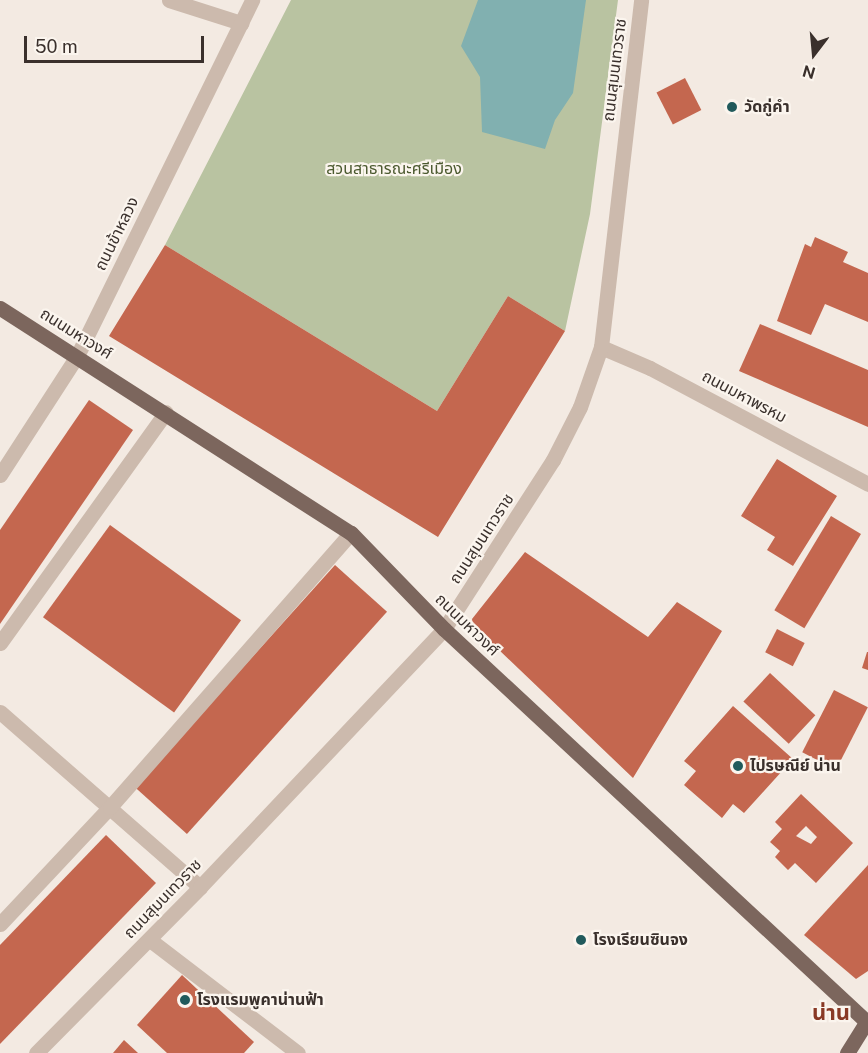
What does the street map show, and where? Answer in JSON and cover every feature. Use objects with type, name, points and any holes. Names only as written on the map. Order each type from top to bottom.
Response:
[{"type":"main road","name":"ถนนมหาวงศ์","points":[[0,308],[166,412],[351,533],[444,629],[868,1022]]},
{"type":"main road","points":[[847,1053],[868,1022]]},
{"type":"street","points":[[169,0],[241,23]]},
{"type":"street","name":"ถนนข้าหลวง","points":[[0,475],[77,356],[252,0]]},
{"type":"street","name":"ถนนสุมนเทวราช","points":[[36,1053],[150,939],[444,629],[554,460],[580,407],[601,348],[641,0]]},
{"type":"street","name":"ถนนมหาพรหม","points":[[601,348],[650,368],[868,484]]},
{"type":"street","points":[[0,643],[166,412]]},
{"type":"street","points":[[0,924],[110,807],[351,533]]},
{"type":"street","points":[[0,712],[200,887]]},
{"type":"street","points":[[150,939],[298,1053]]},
{"type":"green space","name":"สวนสาธารณะศรีเมือง","points":[[291,0],[618,0],[590,214],[565,331],[508,296],[437,411],[165,245]]},
{"type":"water","points":[[478,0],[586,0],[573,93],[555,120],[545,149],[482,132],[480,77],[461,46]]},
{"type":"building","points":[[685,78],[701,110],[673,125],[656,93]]},
{"type":"building","points":[[815,237],[848,252],[843,262],[868,273],[868,322],[825,304],[811,335],[777,321],[805,244],[811,247]]},
{"type":"building","points":[[165,245],[437,411],[508,296],[565,331],[438,537],[109,336]]},
{"type":"building","points":[[760,324],[868,370],[868,427],[739,371]]},
{"type":"building","points":[[89,400],[133,430],[0,624],[0,530]]},
{"type":"building","points":[[777,459],[837,496],[793,566],[767,550],[775,537],[741,516]]},
{"type":"building","points":[[831,516],[861,534],[804,628],[774,610]]},
{"type":"building","points":[[110,525],[241,620],[174,712],[43,617]]},
{"type":"building","points":[[525,552],[648,637],[677,602],[722,631],[633,778],[473,625],[472,619]]},
{"type":"building","points":[[335,565],[387,612],[187,834],[135,787]]},
{"type":"building","points":[[777,629],[805,643],[793,666],[765,652]]},
{"type":"building","points":[[868,652],[868,670],[862,668]]},
{"type":"building","points":[[770,673],[815,715],[789,744],[743,702]]},
{"type":"building","points":[[834,690],[868,707],[836,770],[802,752]]},
{"type":"building","name":"ไปรษณีย์ น่าน","points":[[733,706],[793,759],[744,813],[733,804],[722,818],[684,785],[696,771],[684,761]]},
{"type":"building","points":[[801,794],[853,843],[816,883],[795,863],[788,870],[775,857],[780,851],[770,842],[782,829],[775,822]],"holes":[[[806,826],[817,837],[811,844],[796,836]]]},
{"type":"building","points":[[106,835],[156,883],[0,1044],[0,945]]},
{"type":"building","points":[[868,865],[868,971],[856,979],[804,935]]},
{"type":"building","name":"โรงแรมพูคาน่านฟ้า","points":[[182,975],[254,1042],[244,1053],[167,1053],[137,1025]]},
{"type":"building","points":[[124,1040],[138,1053],[113,1053]]},
{"type":"place","name":"วัดกู่คำ","points":[[732,107]]},
{"type":"place","name":"ไปรษณีย์ น่าน","points":[[738,766]]},
{"type":"place","name":"โรงเรียนซินจง","points":[[581,940]]},
{"type":"place","name":"โรงแรมพูคาน่านฟ้า","points":[[185,1000]]},
{"type":"district","name":"น่าน","points":[[831,1013]]}]
